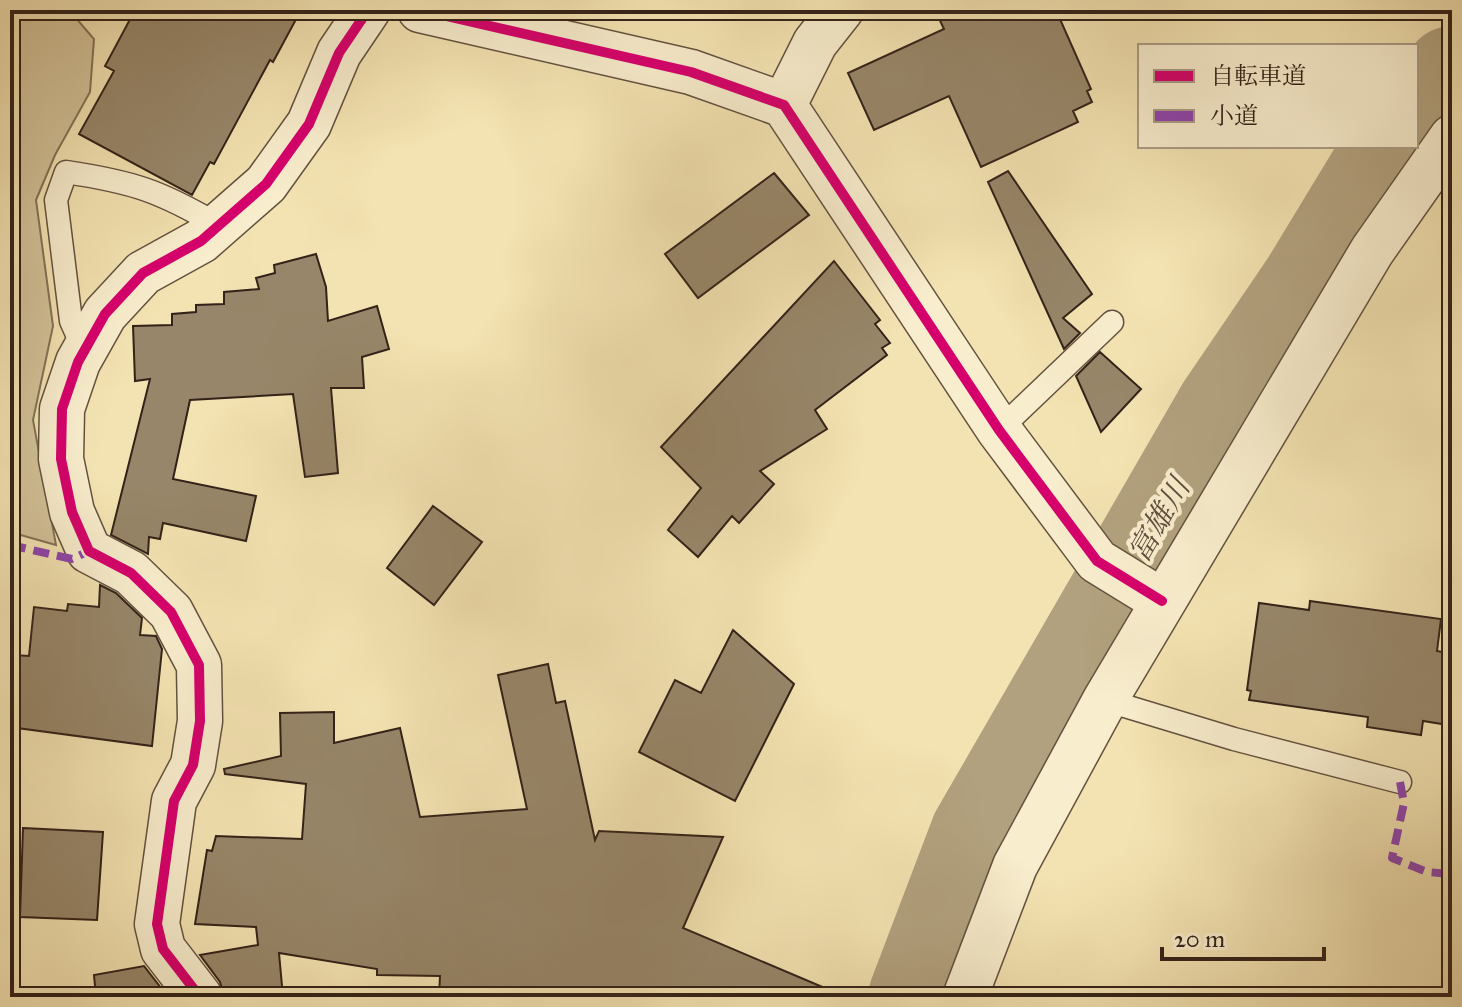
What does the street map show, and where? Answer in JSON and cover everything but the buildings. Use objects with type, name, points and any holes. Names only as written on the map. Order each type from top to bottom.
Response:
[{"type":"street","points":[[200,997],[163,949],[157,924],[174,801],[193,765],[200,721],[199,665],[171,612],[131,573],[89,551],[72,512],[61,459],[62,409],[84,352],[105,314],[143,273],[201,241],[266,184],[309,124],[339,53],[368,10]]},
{"type":"street","points":[[420,10],[691,72],[784,105],[999,430],[1097,561],[1162,601]]},
{"type":"street","points":[[784,105],[815,43],[841,10]]},
{"type":"street","points":[[965,997],[1015,866],[1105,700],[1372,251],[1452,137]]},
{"type":"lane","points":[[84,352],[71,321],[56,200],[66,172],[129,182],[172,198],[218,225]]},
{"type":"lane","points":[[999,430],[1112,322]]},
{"type":"lane","points":[[1105,700],[1234,739],[1400,782]]},
{"type":"shaded area","points":[[10,10],[69,10],[94,39],[90,92],[55,155],[36,200],[53,326],[33,420],[56,545],[10,532]]},
{"type":"waterway","name":"富雄川","points":[[1418,115],[1452,74]]},
{"type":"waterway","name":"富雄川","points":[[916,997],[978,834],[1224,408],[1309,283],[1391,148]]},
{"type":"marked path","points":[[10,545],[72,559],[89,551]]},
{"type":"marked path","points":[[1400,782],[1404,803],[1392,858],[1427,872],[1452,874]]},
{"type":"cycle path","points":[[200,997],[163,949],[157,924],[174,801],[193,765],[200,721],[199,665],[171,612],[131,573],[89,551],[72,512],[61,459],[62,409],[78,362],[105,314],[143,273],[201,241],[266,184],[309,124],[339,53],[368,10]]},
{"type":"cycle path","points":[[420,10],[691,72],[784,105],[999,430],[1097,561],[1162,601]]}]
